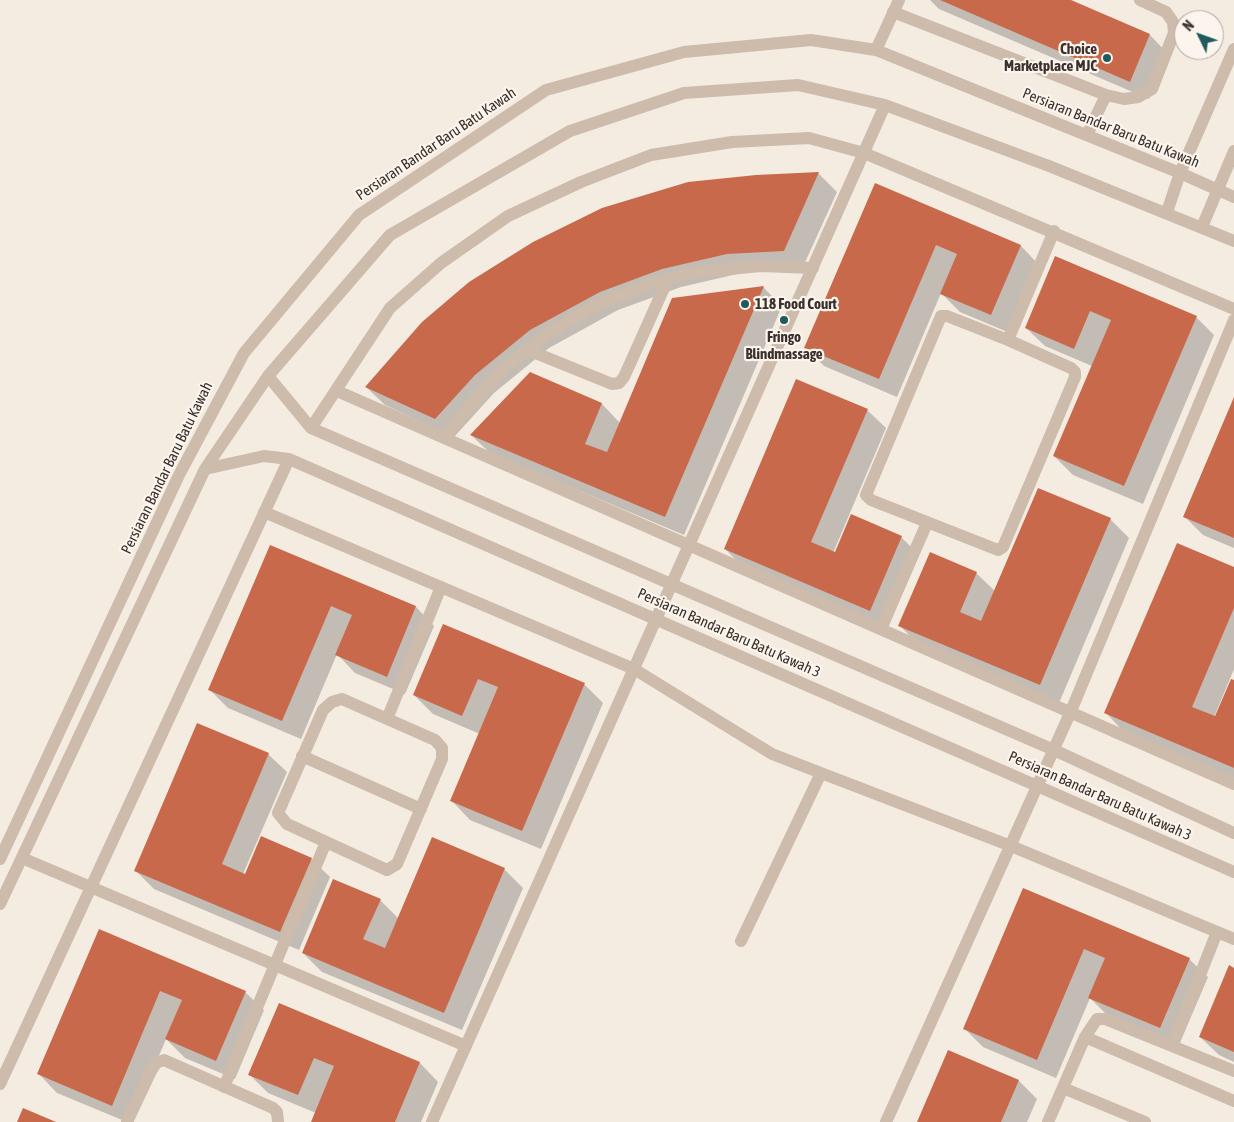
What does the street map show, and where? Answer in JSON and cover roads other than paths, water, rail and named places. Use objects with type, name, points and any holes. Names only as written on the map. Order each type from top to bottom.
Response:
[{"type":"street","points":[[876,50],[896,6],[1106,95],[1124,99],[1138,97],[1152,89],[1174,33],[1173,22],[1166,12],[1140,0]]},
{"type":"street","name":"Persiaran Bandar Baru Batu Kawah","points":[[0,859],[179,475],[244,353],[359,216],[546,90],[684,52],[811,40],[876,50],[1180,173],[1234,197]]},
{"type":"street","points":[[1167,212],[1180,173],[1234,49]]},
{"type":"street","points":[[0,904],[205,469],[268,376],[390,235],[570,131],[684,93],[798,85],[885,105],[1167,212],[1234,241]]},
{"type":"street","points":[[1087,135],[1106,95]]},
{"type":"street","points":[[432,1122],[885,105]]},
{"type":"street","points":[[311,428],[390,308],[441,263],[508,216],[581,182],[651,155],[732,142],[809,138],[864,153],[1234,308]]},
{"type":"street","points":[[1202,227],[1234,151]]},
{"type":"street","points":[[1008,340],[1054,231]]},
{"type":"street","points":[[444,436],[505,366],[552,331],[597,305],[668,279],[725,268],[760,266],[813,268]]},
{"type":"street","points":[[528,350],[612,384],[620,383],[668,279]]},
{"type":"street","points":[[941,316],[948,316],[1071,368],[1075,377],[1003,546],[998,550],[993,550],[927,523],[871,500],[866,495],[941,316]]},
{"type":"street","points":[[886,1122],[1071,711],[1234,320]]},
{"type":"street","name":"Persiaran Bandar Baru Batu Kawah 3","points":[[268,376],[311,428],[672,582],[1054,750],[1234,833]]},
{"type":"street","points":[[337,391],[444,436],[1234,784]]},
{"type":"street","name":"Persiaran Bandar Baru Batu Kawah 3","points":[[205,469],[264,456],[289,459],[1234,872]]},
{"type":"street","points":[[0,1084],[289,459]]},
{"type":"street","points":[[264,512],[634,669],[772,754],[1011,846],[1234,939]]},
{"type":"street","points":[[881,628],[927,523]]},
{"type":"street","points":[[387,719],[441,587]]},
{"type":"street","points":[[342,699],[387,719],[435,740],[442,748],[442,759],[397,864],[387,870],[286,824],[278,813],[323,710],[332,702],[342,699]]},
{"type":"street","points":[[302,756],[421,809]]},
{"type":"street","points":[[741,941],[820,774]]},
{"type":"street","points":[[224,1086],[326,842]]},
{"type":"street","points":[[22,858],[466,1046]]},
{"type":"street","points":[[1172,1046],[1217,932]]},
{"type":"street","points":[[1048,1122],[1085,1037],[1097,1019],[1106,1019],[1234,1071]]},
{"type":"street","points":[[1085,1037],[1234,1101]]},
{"type":"street","points":[[127,1122],[156,1063],[164,1060],[273,1108],[277,1112],[278,1122]]},
{"type":"street","points":[[1063,1088],[1144,1122]]},
{"type":"place","name":"Choice Marketplace MJC","points":[[1107,58]]},
{"type":"place","name":"118 Food Court","points":[[745,304]]},
{"type":"place","name":"Fringo Blindmassage","points":[[784,320]]}]
